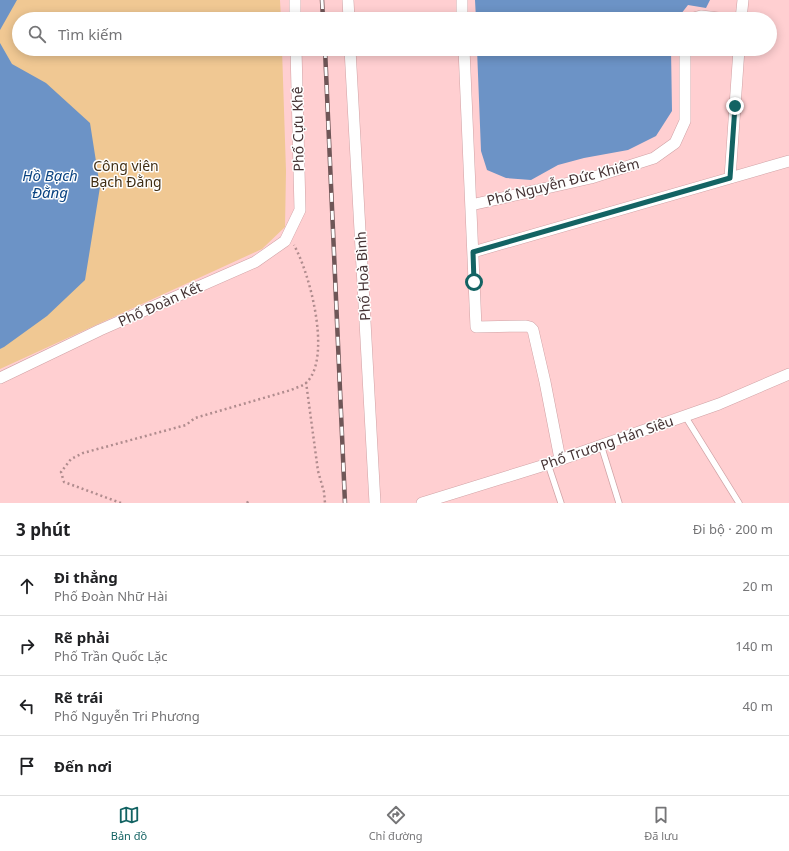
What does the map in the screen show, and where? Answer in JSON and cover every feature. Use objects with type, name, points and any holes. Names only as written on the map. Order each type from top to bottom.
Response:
[{"type":"street","points":[[295,0],[295,12]]},
{"type":"street","points":[[348,0],[349,12]]},
{"type":"street","points":[[462,0],[462,12]]},
{"type":"street","points":[[742,12],[743,0]]},
{"type":"street","name":"Phố Cựu Khê","points":[[296,56],[300,210]]},
{"type":"street","name":"Phố Hoà Bình","points":[[350,56],[375,503]]},
{"type":"street","points":[[464,56],[476,327],[526,326],[533,330],[560,459]]},
{"type":"street","name":"Phố Nguyễn Đức Khiêm","points":[[471,205],[591,178],[654,158],[675,142],[685,121],[685,56]]},
{"type":"street","points":[[730,178],[739,56]]},
{"type":"street","points":[[473,252],[789,161]]},
{"type":"street","name":"Phố Đoàn Kết","points":[[0,378],[100,330],[255,262],[285,241],[300,210]]},
{"type":"street","name":"Phố Trương Hán Siêu","points":[[422,503],[548,464],[685,416],[719,404],[789,374]]},
{"type":"lane","points":[[685,416],[739,503]]},
{"type":"lane","points":[[601,445],[619,503]]},
{"type":"lane","points":[[548,464],[561,503]]},
{"type":"path","points":[[120,503],[64,482],[61,472],[71,459],[84,453],[186,425],[194,418],[291,390],[306,382],[314,368],[317,356],[318,324],[312,292],[297,251],[288,234]]},
{"type":"path","points":[[306,382],[318,471],[324,492],[325,503]]},
{"type":"green space","name":"Công viên Bạch Đằng","points":[[0,0],[280,0],[281,12],[12,12],[12,56],[282,56],[286,171],[285,227],[262,249],[0,369]]},
{"type":"water","points":[[0,0],[17,0],[0,30]]},
{"type":"water","points":[[475,0],[710,0],[706,8],[688,5],[682,12],[476,12]]},
{"type":"water","name":"Hồ Bạch Đằng","points":[[0,43],[12,64],[46,83],[90,123],[100,187],[85,280],[47,316],[0,349]]},
{"type":"water","points":[[477,56],[671,56],[672,111],[656,136],[628,150],[584,158],[558,165],[531,180],[506,178],[487,170],[481,151]]},
{"type":"railway","points":[[322,0],[323,12]]},
{"type":"railway","points":[[325,56],[345,503]]},
{"type":"route","points":[[474,282],[473,252],[730,178],[735,106]]}]
